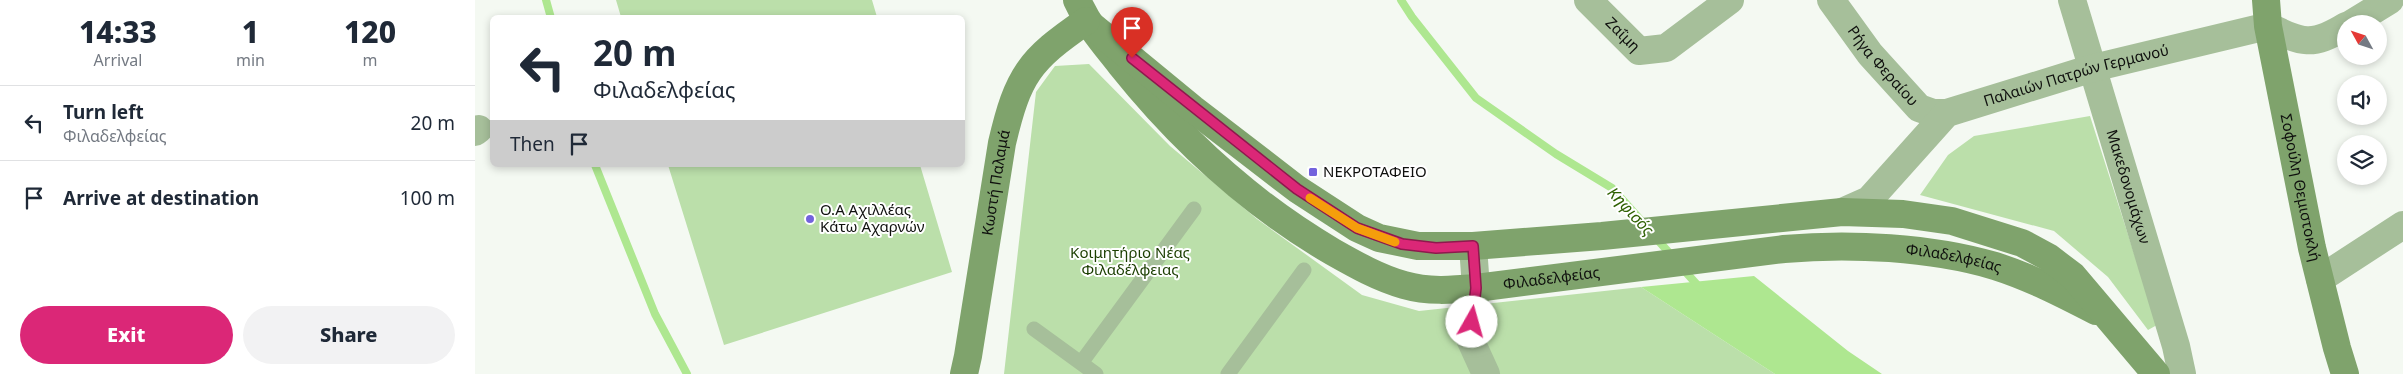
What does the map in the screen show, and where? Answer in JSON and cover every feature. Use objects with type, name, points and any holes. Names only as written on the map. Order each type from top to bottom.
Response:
[{"type":"main road","name":"Φιλαδελφείας","points":[[1082,10],[1267,166],[1343,220],[1379,238],[1402,244],[1436,248],[1473,246],[1602,236],[1842,212],[1903,214],[1952,221],[2022,243],[2048,257],[2073,276],[2156,374]]},
{"type":"main road","name":"Φιλαδελφείας","points":[[1082,10],[1161,113],[1251,197],[1309,238],[1378,276],[1405,286],[1442,290],[1476,288],[1783,249],[1817,246],[1853,246],[1961,258],[2025,277],[2106,316]]},
{"type":"main road","name":"Κωστή Παλαμά","points":[[964,374],[1002,143],[1010,110],[1026,74],[1038,58],[1056,41],[1082,10]]},
{"type":"main road","name":"Σοφούλη Θεμιστοκλή","points":[[2267,13],[2320,279],[2345,374]]},
{"type":"street","name":"Ζαΐμη","points":[[1588,0],[1639,51],[1665,48],[1730,0]]},
{"type":"street","name":"Ρήγα Φεραίου","points":[[1831,0],[1870,54],[1919,108],[1933,113],[1947,113]]},
{"type":"street","name":"Μακεδονομάχων","points":[[2073,0],[2176,346],[2182,374]]},
{"type":"street","points":[[2366,15],[2390,0]]},
{"type":"street","name":"Παλαιών Πατρών Γερμανού","points":[[1947,113],[2267,13]]},
{"type":"street","points":[[2267,13],[2295,39],[2311,41],[2327,38],[2337,32]]},
{"type":"street","points":[[1842,212],[1869,200],[1947,113]]},
{"type":"street","points":[[2320,279],[2403,225]]},
{"type":"street","points":[[1473,246],[1476,288],[1469,339],[1486,374]]},
{"type":"lane","points":[[1081,363],[1194,209]]},
{"type":"lane","points":[[1228,374],[1304,270]]},
{"type":"lane","points":[[1034,329],[1096,374]]},
{"type":"green space","points":[[616,0],[872,0],[876,15],[620,15]]},
{"type":"green space","name":"Κοιμητήριο Νέας Φιλαδέλφειας","points":[[1089,64],[1170,146],[1257,219],[1362,295],[1419,311],[1641,287],[1775,374],[1004,374],[1036,92],[1055,66]]},
{"type":"green space","points":[[2090,116],[2157,325],[2148,330],[2108,277],[2054,231],[1920,195],[1948,155],[1974,136]]},
{"type":"green space","name":"Ο.Α Αχιλλέας Κάτω Αχαρνών","points":[[669,167],[921,167],[952,272],[724,345]]},
{"type":"shaded area","points":[[1754,276],[1848,351],[1882,374],[1775,374],[1641,287]]},
{"type":"waterway","points":[[546,0],[550,15]]},
{"type":"waterway","name":"Κηφισός","points":[[1401,0],[1412,17],[1476,98],[1556,154],[1612,188],[1646,226]]},
{"type":"waterway","points":[[596,167],[655,314],[687,374]]},
{"type":"waterway","name":"Κηφισός","points":[[1655,237],[1672,256]]},
{"type":"waterway","name":"Κηφισός","points":[[1683,269],[1700,288]]},
{"type":"slow traffic","points":[[1310,198],[1357,228],[1379,238],[1395,242]]},
{"type":"place","name":"ΝΕΚΡΟΤΑΦΕΙΟ","points":[[1313,172]]},
{"type":"place","name":"Ο.Α Αχιλλέας Κάτω Αχαρνών","points":[[810,219]]},
{"type":"route","points":[[1132,58],[1193,109],[1297,189],[1357,228],[1379,238],[1402,244],[1436,248],[1473,246],[1476,288],[1472,322]]}]
